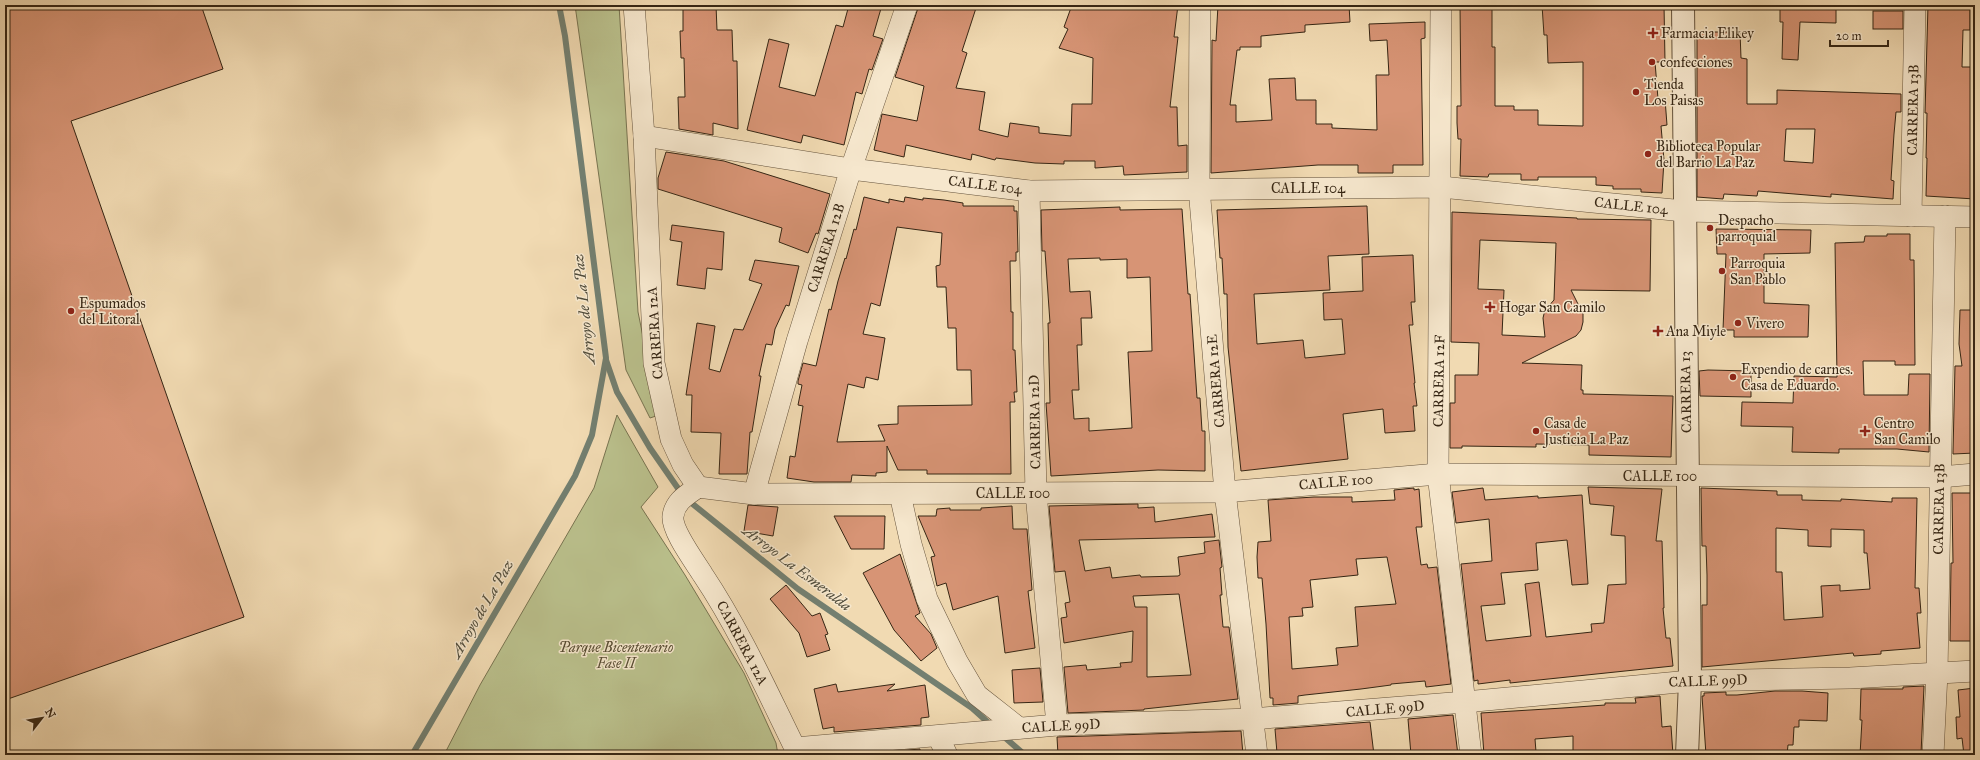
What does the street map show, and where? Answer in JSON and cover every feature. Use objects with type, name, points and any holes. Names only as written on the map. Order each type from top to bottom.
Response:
[{"type":"street","name":"CARRERA 12A","points":[[634,5],[644,136],[654,363],[671,439],[682,465],[698,487],[676,503],[673,517],[682,543],[719,599],[754,663],[796,751]]},
{"type":"street","name":"CARRERA 12B","points":[[754,494],[797,341],[851,169],[907,5]]},
{"type":"street","name":"CARRERA 12E","points":[[1200,5],[1199,188],[1225,492],[1257,755]]},
{"type":"street","name":"CARRERA 12F","points":[[1441,5],[1438,474],[1471,755]]},
{"type":"street","name":"CARRERA 13","points":[[1683,5],[1690,681],[1688,755]]},
{"type":"street","name":"CARRERA 13B","points":[[1911,216],[1916,5]]},
{"type":"street","name":"CALLE 104","points":[[644,136],[851,169],[1030,191],[1199,188],[1441,187],[1684,211],[1975,217]]},
{"type":"street","name":"CARRERA 12D","points":[[1030,191],[1036,493],[1057,725]]},
{"type":"street","name":"CARRERA 13B","points":[[1933,755],[1937,673],[1945,216]]},
{"type":"street","name":"CALLE 100","points":[[698,487],[754,494],[1225,492],[1438,474],[1940,477],[1975,474]]},
{"type":"street","points":[[900,494],[911,544],[927,599],[958,661],[978,695],[1013,729]]},
{"type":"street","name":"CALLE 99D","points":[[796,751],[1057,725],[1252,719],[1465,702],[1690,681],[1850,678],[1975,671]]},
{"type":"street","points":[[938,736],[947,755]]},
{"type":"green space","points":[[575,5],[619,5],[638,312],[659,415],[650,418],[626,370]]},
{"type":"green space","name":"Parque Bicentenario Fase II","points":[[617,415],[658,487],[641,507],[685,575],[744,673],[776,743],[778,755],[444,755],[480,685],[594,488]]},
{"type":"building","name":"Espumados del Litoral","points":[[5,5],[201,5],[223,69],[71,121],[244,617],[5,700]]},
{"type":"building","points":[[683,5],[716,5],[717,30],[732,30],[733,61],[737,61],[738,129],[713,123],[713,135],[679,129],[678,97],[685,97],[684,58],[681,58],[680,31],[683,31]]},
{"type":"building","points":[[849,5],[882,5],[873,36],[883,39],[872,70],[869,69],[862,94],[856,92],[844,145],[803,135],[801,143],[747,130],[769,39],[789,44],[779,87],[815,96],[836,25],[843,27]]},
{"type":"building","points":[[919,5],[977,5],[962,51],[967,53],[956,88],[985,92],[979,130],[1008,137],[1010,123],[1039,127],[1039,133],[1071,136],[1072,104],[1092,104],[1093,58],[1059,48],[1068,29],[1064,27],[1072,5],[1178,5],[1174,37],[1178,37],[1170,107],[1177,107],[1178,146],[1187,145],[1187,172],[1124,175],[1123,166],[1095,168],[1095,161],[1064,161],[1064,164],[1035,163],[996,158],[995,160],[972,154],[971,160],[906,145],[904,157],[874,150],[882,114],[917,121],[924,86],[895,77]]},
{"type":"building","points":[[1218,5],[1349,5],[1350,22],[1305,25],[1305,32],[1261,36],[1261,47],[1240,47],[1240,50],[1237,50],[1230,105],[1236,105],[1236,122],[1272,120],[1269,79],[1295,78],[1296,100],[1316,100],[1316,124],[1332,124],[1332,128],[1377,130],[1376,75],[1389,75],[1387,40],[1370,41],[1369,24],[1425,22],[1425,38],[1421,39],[1423,165],[1393,165],[1393,173],[1358,173],[1358,165],[1318,165],[1211,173],[1212,40],[1216,41]]},
{"type":"building","points":[[1460,5],[1492,5],[1492,47],[1495,47],[1495,106],[1514,106],[1514,110],[1538,110],[1538,125],[1583,126],[1583,62],[1548,63],[1547,35],[1544,35],[1542,5],[1664,5],[1665,62],[1655,62],[1658,99],[1665,99],[1667,125],[1661,126],[1664,160],[1662,193],[1641,192],[1641,189],[1613,189],[1613,186],[1596,185],[1596,177],[1538,177],[1538,180],[1521,180],[1521,174],[1489,174],[1488,177],[1460,176],[1461,139],[1458,139],[1457,106],[1461,106]]},
{"type":"building","points":[[1780,5],[1836,5],[1836,23],[1800,22],[1798,60],[1782,59],[1783,22],[1780,22]]},
{"type":"building","points":[[1928,5],[1970,5],[1970,30],[1963,30],[1962,67],[1975,67],[1975,199],[1926,196],[1927,113],[1925,113]]},
{"type":"building","points":[[1873,11],[1903,11],[1903,29],[1873,29]]},
{"type":"building","points":[[1697,32],[1740,32],[1741,58],[1747,59],[1747,104],[1777,104],[1777,90],[1901,94],[1901,112],[1896,112],[1894,134],[1891,180],[1894,181],[1893,199],[1831,194],[1831,197],[1758,191],[1757,196],[1724,194],[1723,199],[1697,197]],"holes":[[[1786,129],[1815,129],[1813,163],[1784,161]]]},
{"type":"building","points":[[666,152],[724,161],[830,194],[818,234],[816,233],[808,253],[779,242],[782,228],[658,189],[658,178]]},
{"type":"building","points":[[864,197],[889,203],[889,199],[904,202],[905,197],[923,200],[923,198],[944,200],[963,203],[963,206],[1014,206],[1014,211],[1017,211],[1018,252],[1016,252],[1016,261],[1010,261],[1011,312],[1013,312],[1013,350],[1015,350],[1017,392],[1014,392],[1015,402],[1010,402],[1011,474],[927,474],[927,470],[898,470],[887,446],[887,472],[876,473],[876,476],[852,475],[851,482],[814,482],[787,478],[790,456],[795,457],[803,406],[798,405],[802,385],[798,384],[798,381],[803,363],[816,366],[829,309],[831,310],[854,229],[856,230]],"holes":[[[897,227],[942,233],[940,265],[936,266],[937,287],[946,287],[948,328],[956,328],[957,370],[971,370],[972,405],[898,406],[898,424],[878,425],[885,441],[837,442],[848,384],[864,388],[866,377],[878,380],[885,338],[863,334],[871,303],[880,306]]]},
{"type":"building","points":[[1367,206],[1369,254],[1328,256],[1330,290],[1254,294],[1257,344],[1303,340],[1305,358],[1345,354],[1342,319],[1324,320],[1323,293],[1363,291],[1362,257],[1413,255],[1415,302],[1411,302],[1413,325],[1409,325],[1417,406],[1413,406],[1415,431],[1385,433],[1383,409],[1343,414],[1348,459],[1241,471],[1228,347],[1227,294],[1224,294],[1217,210]]},
{"type":"building","points":[[1120,207],[1120,210],[1182,209],[1188,294],[1190,294],[1197,398],[1200,398],[1202,431],[1205,431],[1205,471],[1158,470],[1051,476],[1046,403],[1050,403],[1048,323],[1050,323],[1045,251],[1042,251],[1041,210]],"holes":[[[1100,258],[1100,260],[1127,259],[1127,278],[1150,277],[1152,351],[1128,352],[1132,428],[1089,431],[1089,418],[1074,419],[1072,390],[1079,390],[1077,345],[1082,345],[1081,318],[1092,318],[1090,291],[1070,292],[1068,259]]]},
{"type":"building","points":[[1452,212],[1577,219],[1651,220],[1650,291],[1571,290],[1583,314],[1581,330],[1576,336],[1522,363],[1582,365],[1581,390],[1583,390],[1583,394],[1673,396],[1671,457],[1589,455],[1589,445],[1536,444],[1536,447],[1462,446],[1462,448],[1450,448],[1450,403],[1455,403],[1455,375],[1478,375],[1479,343],[1451,342]],"holes":[[[1480,240],[1556,243],[1554,300],[1545,310],[1543,318],[1545,337],[1502,335],[1504,290],[1478,289]]]},
{"type":"building","points":[[672,225],[724,232],[722,270],[707,268],[705,289],[677,285],[682,242],[670,240]]},
{"type":"building","points":[[1716,229],[1811,230],[1810,253],[1764,254],[1764,303],[1809,305],[1808,337],[1734,337],[1734,330],[1723,330],[1726,254],[1717,254]]},
{"type":"building","points":[[1887,234],[1910,234],[1910,260],[1914,260],[1915,365],[1895,365],[1895,361],[1863,361],[1864,395],[1908,395],[1909,374],[1930,374],[1929,452],[1897,449],[1839,449],[1839,453],[1792,452],[1793,427],[1741,426],[1742,402],[1793,403],[1794,376],[1837,377],[1835,243],[1864,242],[1865,236],[1887,236]]},
{"type":"building","points":[[755,260],[799,266],[789,306],[786,305],[775,329],[772,345],[766,344],[759,376],[761,376],[752,432],[750,432],[747,474],[719,474],[721,433],[691,432],[692,395],[686,395],[697,323],[715,326],[709,369],[720,372],[734,329],[743,330],[762,284],[749,280]]},
{"type":"building","points":[[1960,310],[1975,310],[1975,453],[1953,454],[1955,366],[1962,366],[1959,344]]},
{"type":"building","points":[[1699,371],[1751,371],[1751,397],[1700,396]]},
{"type":"building","points":[[1588,487],[1662,489],[1656,541],[1662,541],[1663,608],[1666,638],[1670,638],[1673,666],[1510,683],[1510,680],[1478,684],[1478,680],[1474,681],[1461,564],[1492,561],[1489,519],[1456,523],[1452,492],[1483,488],[1485,500],[1538,496],[1538,498],[1582,495],[1588,584],[1572,585],[1567,540],[1536,543],[1538,570],[1501,573],[1505,604],[1481,606],[1486,641],[1531,636],[1525,584],[1539,582],[1546,637],[1592,632],[1591,624],[1604,623],[1608,585],[1626,584],[1625,536],[1611,535],[1614,506],[1590,504]]},
{"type":"building","points":[[1701,488],[1777,491],[1777,495],[1802,495],[1802,500],[1841,501],[1841,499],[1892,502],[1892,498],[1917,498],[1915,588],[1919,588],[1921,613],[1917,613],[1920,648],[1881,651],[1881,654],[1854,656],[1853,653],[1702,667],[1702,605],[1707,605],[1707,575],[1706,546],[1702,546]],"holes":[[[1776,528],[1808,530],[1808,546],[1831,547],[1831,529],[1864,530],[1864,553],[1867,553],[1870,589],[1840,591],[1840,585],[1821,586],[1823,617],[1784,620],[1782,572],[1776,572]]]},
{"type":"building","points":[[1419,489],[1422,527],[1416,527],[1421,565],[1427,564],[1428,568],[1437,567],[1451,684],[1426,687],[1425,681],[1391,684],[1298,696],[1298,703],[1273,705],[1273,698],[1270,698],[1262,578],[1258,578],[1257,557],[1258,542],[1271,541],[1268,500],[1314,497],[1352,497],[1352,502],[1395,500],[1394,490]],"holes":[[[1387,557],[1396,604],[1355,607],[1358,646],[1336,648],[1338,665],[1292,669],[1289,617],[1303,616],[1302,608],[1313,607],[1310,580],[1358,575],[1356,559]]]},
{"type":"building","points":[[1952,493],[1975,493],[1975,584],[1974,601],[1972,601],[1972,641],[1950,641],[1951,563],[1953,563]]},
{"type":"building","points":[[1138,504],[1138,508],[1154,507],[1155,522],[1212,514],[1215,537],[1079,540],[1085,571],[1110,567],[1112,578],[1140,575],[1141,577],[1178,576],[1180,575],[1178,557],[1205,553],[1204,542],[1219,540],[1222,567],[1220,568],[1222,595],[1220,595],[1223,627],[1229,627],[1238,699],[1144,710],[1068,713],[1064,667],[1086,665],[1087,670],[1121,667],[1120,663],[1132,662],[1133,631],[1064,643],[1061,618],[1067,617],[1065,603],[1070,602],[1065,571],[1055,572],[1049,506]],"holes":[[[1179,594],[1191,675],[1147,677],[1147,607],[1135,607],[1133,596]]]},
{"type":"building","points":[[748,505],[778,507],[773,536],[744,531]]},
{"type":"building","points":[[1012,506],[1013,529],[1027,529],[1032,590],[1028,591],[1035,648],[1005,653],[998,596],[953,610],[946,583],[937,586],[931,557],[935,556],[918,516],[936,516],[937,509],[950,508],[950,510],[981,510],[981,508]]},
{"type":"building","points":[[834,516],[885,516],[884,549],[851,549]]},
{"type":"building","points":[[900,554],[920,613],[915,616],[931,634],[937,648],[921,661],[894,630],[863,573]]},
{"type":"building","points":[[786,585],[812,616],[820,613],[828,634],[825,635],[830,650],[807,657],[799,633],[770,599]]},
{"type":"building","points":[[1040,668],[1043,702],[1014,703],[1012,670]]},
{"type":"building","points":[[836,684],[838,692],[895,684],[887,691],[925,685],[929,717],[921,718],[921,725],[834,732],[834,727],[823,729],[814,689]]},
{"type":"building","points":[[1924,686],[1921,754],[1860,755],[1862,720],[1860,720],[1861,689],[1903,689],[1903,687]]},
{"type":"building","points":[[1975,688],[1975,755],[1964,755],[1962,738],[1957,739],[1956,717],[1960,717],[1958,690]]},
{"type":"building","points":[[1775,691],[1828,693],[1827,721],[1799,720],[1799,727],[1794,727],[1793,745],[1788,745],[1787,755],[1767,755],[1767,753],[1706,755],[1702,696],[1704,696],[1704,693],[1726,692],[1726,695],[1737,695]]},
{"type":"building","points":[[1660,696],[1662,727],[1671,726],[1673,755],[1611,755],[1611,752],[1573,752],[1573,736],[1535,739],[1536,752],[1509,755],[1484,755],[1481,713],[1605,705],[1605,703],[1636,703],[1635,698]]},
{"type":"building","points":[[1453,715],[1458,755],[1411,755],[1408,719]]},
{"type":"building","points":[[1370,722],[1374,755],[1305,755],[1304,751],[1277,753],[1275,729]]},
{"type":"building","points":[[1241,731],[1243,755],[1058,755],[1057,737]]},
{"type":"building","points":[[920,749],[920,755],[852,755]]},
{"type":"waterway","name":"Arroyo de La Paz","points":[[412,755],[575,476],[592,435],[606,358],[565,36],[559,5]]},
{"type":"waterway","name":"Arroyo La Esmeralda","points":[[606,360],[617,392],[650,448],[684,497],[798,589],[972,708],[992,726]]},
{"type":"waterway","name":"Arroyo La Esmeralda","points":[[1002,735],[1025,755]]},
{"type":"place","name":"Farmacia Elikey","points":[[1653,33]]},
{"type":"place","name":"confecciones","points":[[1652,62]]},
{"type":"place","name":"Tienda Los Paisas","points":[[1636,92]]},
{"type":"place","name":"Biblioteca Popular del Barrio La Paz","points":[[1648,154]]},
{"type":"place","name":"Despacho parroquial","points":[[1710,228]]},
{"type":"place","name":"Parroquia San Pablo","points":[[1722,271]]},
{"type":"place","name":"Hogar San Camilo","points":[[1490,307]]},
{"type":"place","name":"Espumados del Litoral","points":[[71,311]]},
{"type":"place","name":"Vivero","points":[[1738,323]]},
{"type":"place","name":"Ana Miyle","points":[[1658,331]]},
{"type":"place","name":"Expendio de carnes. Casa de Eduardo.","points":[[1733,377]]},
{"type":"place","name":"Casa de Justicia La Paz","points":[[1536,431]]},
{"type":"place","name":"Centro San Camilo","points":[[1865,431]]}]
